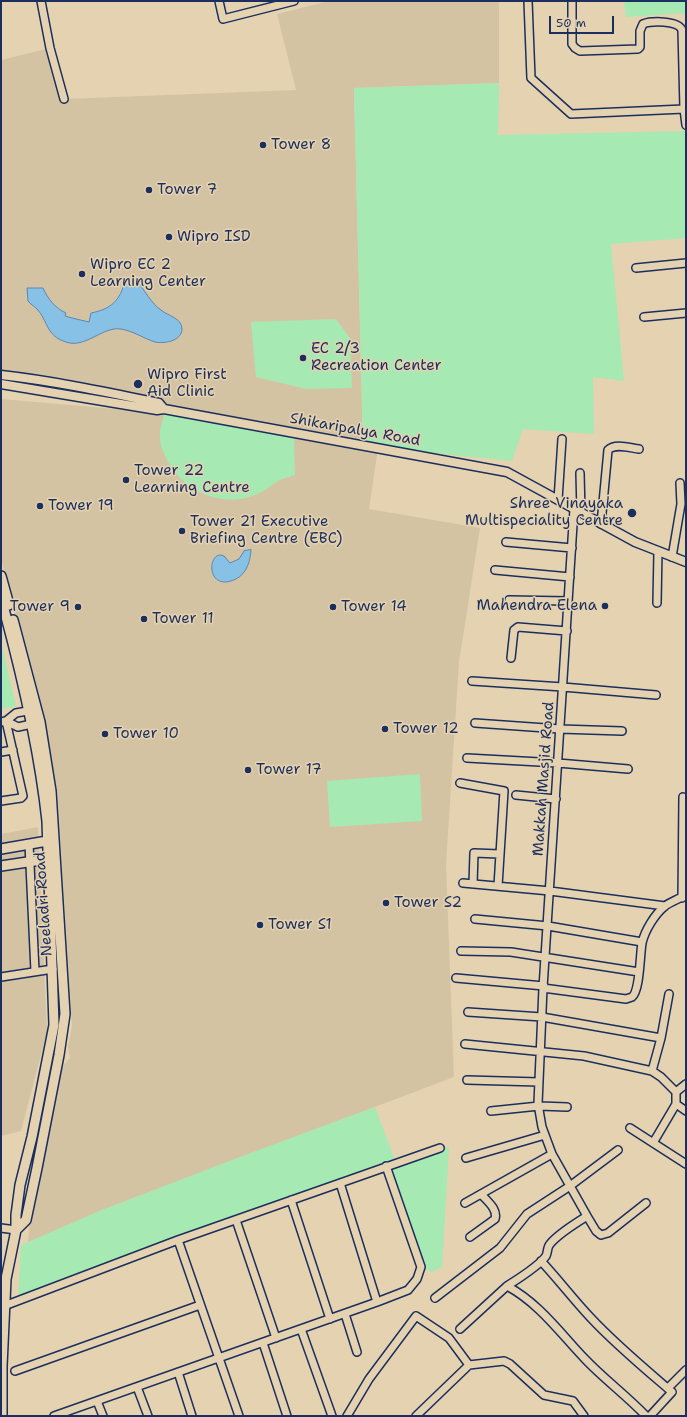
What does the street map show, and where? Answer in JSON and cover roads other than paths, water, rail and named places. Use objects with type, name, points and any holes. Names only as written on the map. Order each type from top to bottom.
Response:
[{"type":"main road","name":"Neeladri Road","points":[[1,576],[36,723],[43,789],[51,841],[65,1014],[42,1148],[26,1220],[16,1230]]},
{"type":"main road","name":"Neeladri Road","points":[[1,598],[33,710]]},
{"type":"main road","points":[[1,849],[51,841]]},
{"type":"main road","name":"Neeladri Road","points":[[2,1416],[2,1366],[6,1279],[16,1230],[16,1215],[20,1185],[30,1146],[54,1025],[52,858]]},
{"type":"main road","points":[[1,866],[52,858]]},
{"type":"main road","points":[[30,1146],[42,1148]]},
{"type":"street","points":[[41,1],[50,48],[64,99]]},
{"type":"street","points":[[219,1],[223,19],[294,1]]},
{"type":"street","points":[[528,1],[531,78],[571,114],[684,109]]},
{"type":"street","points":[[572,1],[572,44],[580,51],[638,49],[640,47],[640,31],[643,24],[648,22],[675,23],[681,27],[686,125]]},
{"type":"street","points":[[636,268],[686,263]]},
{"type":"street","points":[[644,317],[686,313]]},
{"type":"street","points":[[1,375],[29,378],[109,392],[159,403],[164,410]]},
{"type":"street","name":"Shikaripalya Road","points":[[1,384],[107,403],[164,410],[507,472],[635,542],[686,562]]},
{"type":"street","points":[[558,500],[562,439]]},
{"type":"street","points":[[601,524],[608,450],[615,446],[639,449]]},
{"type":"street","name":"Makkah Masjid Road","points":[[580,473],[578,511],[572,548],[568,601],[543,987],[538,1106],[542,1127],[552,1154],[587,1216],[600,1235],[608,1233],[646,1204]]},
{"type":"street","points":[[672,557],[681,504],[682,488]]},
{"type":"street","points":[[506,542],[572,548]]},
{"type":"street","points":[[657,603],[658,551]]},
{"type":"street","points":[[495,570],[570,577]]},
{"type":"street","points":[[509,600],[568,601]]},
{"type":"street","points":[[511,658],[514,630],[518,627],[567,631]]},
{"type":"street","points":[[472,681],[656,695]]},
{"type":"street","points":[[3,722],[16,713],[33,710]]},
{"type":"street","points":[[3,722],[18,727],[36,723]]},
{"type":"street","points":[[1,802],[21,798],[23,796],[13,750],[3,722]]},
{"type":"street","points":[[476,723],[560,729],[622,731]]},
{"type":"street","points":[[1,752],[13,750]]},
{"type":"street","points":[[467,758],[558,763],[628,769]]},
{"type":"street","points":[[460,783],[504,791],[498,886]]},
{"type":"street","points":[[516,795],[556,799]]},
{"type":"street","points":[[456,978],[543,987],[626,999],[632,997],[635,993],[639,972],[642,942],[650,925],[665,906],[684,896],[682,797]]},
{"type":"street","points":[[29,844],[34,971]]},
{"type":"street","points":[[473,884],[474,853],[500,854]]},
{"type":"street","points":[[463,883],[550,891],[665,906]]},
{"type":"street","points":[[475,919],[548,926],[642,942]]},
{"type":"street","points":[[461,951],[511,952],[639,972]]},
{"type":"street","points":[[1,977],[53,969]]},
{"type":"street","points":[[652,1071],[661,1038],[669,994]]},
{"type":"street","points":[[468,1012],[542,1017],[661,1038]]},
{"type":"street","points":[[465,1044],[584,1056],[652,1071],[661,1077],[676,1092],[676,1104],[653,1143]]},
{"type":"street","points":[[467,1080],[539,1082]]},
{"type":"street","points":[[676,1092],[686,1084]]},
{"type":"street","points":[[676,1104],[686,1111]]},
{"type":"street","points":[[491,1110],[538,1106],[567,1107]]},
{"type":"street","points":[[630,1128],[686,1164]]},
{"type":"street","points":[[466,1158],[545,1135]]},
{"type":"street","points":[[4,1306],[178,1240],[440,1148]]},
{"type":"street","points":[[435,1298],[500,1248],[527,1214],[570,1186],[618,1150]]},
{"type":"street","points":[[466,1203],[552,1154]]},
{"type":"street","points":[[54,1416],[345,1314],[408,1290],[417,1279],[421,1267],[386,1166]]},
{"type":"street","points":[[340,1183],[377,1302]]},
{"type":"street","points":[[470,1238],[495,1219],[497,1215],[496,1210],[481,1194]]},
{"type":"street","points":[[291,1200],[330,1319]]},
{"type":"street","points":[[460,1329],[507,1286],[521,1278],[541,1261],[547,1254],[548,1246],[557,1237],[587,1216]]},
{"type":"street","points":[[236,1220],[276,1338]]},
{"type":"street","points":[[1,1228],[16,1230]]},
{"type":"street","points":[[178,1240],[239,1416]]},
{"type":"street","points":[[541,1261],[590,1317],[623,1349],[672,1392],[650,1416]]},
{"type":"street","points":[[507,1286],[536,1306],[586,1361],[646,1416]]},
{"type":"street","points":[[15,1371],[200,1305]]},
{"type":"street","points":[[345,1314],[357,1352]]},
{"type":"street","points":[[347,1416],[370,1379],[416,1316],[449,1338],[469,1365]]},
{"type":"street","points":[[301,1329],[332,1416]]},
{"type":"street","points":[[263,1343],[287,1416]]},
{"type":"street","points":[[416,1416],[469,1365],[504,1361],[510,1364],[544,1394],[573,1401],[584,1416]]},
{"type":"street","points":[[668,1388],[686,1370]]},
{"type":"street","points":[[178,1372],[192,1416]]},
{"type":"street","points":[[137,1387],[148,1416]]},
{"type":"street","points":[[98,1401],[103,1416]]},
{"type":"water","points":[[125,281],[138,282],[157,307],[180,322],[182,329],[181,333],[176,339],[159,343],[125,330],[114,329],[80,342],[66,342],[59,339],[51,332],[41,314],[28,301],[27,288],[43,288],[52,303],[58,309],[66,313],[65,316],[89,322],[91,313],[104,309],[114,303],[123,288]]},
{"type":"water","points":[[251,550],[247,567],[240,577],[226,582],[219,581],[214,576],[212,564],[214,558],[218,555],[224,556],[230,563],[239,559],[244,551]]},
{"type":"place","name":"Tower 8","points":[[263,145]]},
{"type":"place","name":"Tower 7","points":[[149,190]]},
{"type":"place","name":"Wipro ISD","points":[[169,237]]},
{"type":"place","name":"Wipro EC 2 Learning Center","points":[[82,274]]},
{"type":"place","name":"EC 2/3 Recreation Center","points":[[303,358]]},
{"type":"place","name":"Wipro First Aid Clinic","points":[[138,384]]},
{"type":"place","name":"Tower 22 Learning Centre","points":[[126,480]]},
{"type":"place","name":"Tower 19","points":[[40,506]]},
{"type":"place","name":"Shree Vinayaka Multispeciality Centre","points":[[632,513]]},
{"type":"place","name":"Tower 21 Executive Briefing Centre (EBC)","points":[[182,531]]},
{"type":"place","name":"Mahendra Elena","points":[[605,606]]},
{"type":"place","name":"Tower 9","points":[[78,607]]},
{"type":"place","name":"Tower 14","points":[[333,607]]},
{"type":"place","name":"Tower 11","points":[[144,619]]},
{"type":"place","name":"Tower 12","points":[[385,729]]},
{"type":"place","name":"Tower 10","points":[[105,734]]},
{"type":"place","name":"Tower 17","points":[[248,770]]},
{"type":"place","name":"Tower S2","points":[[386,903]]},
{"type":"place","name":"Tower S1","points":[[260,925]]}]
